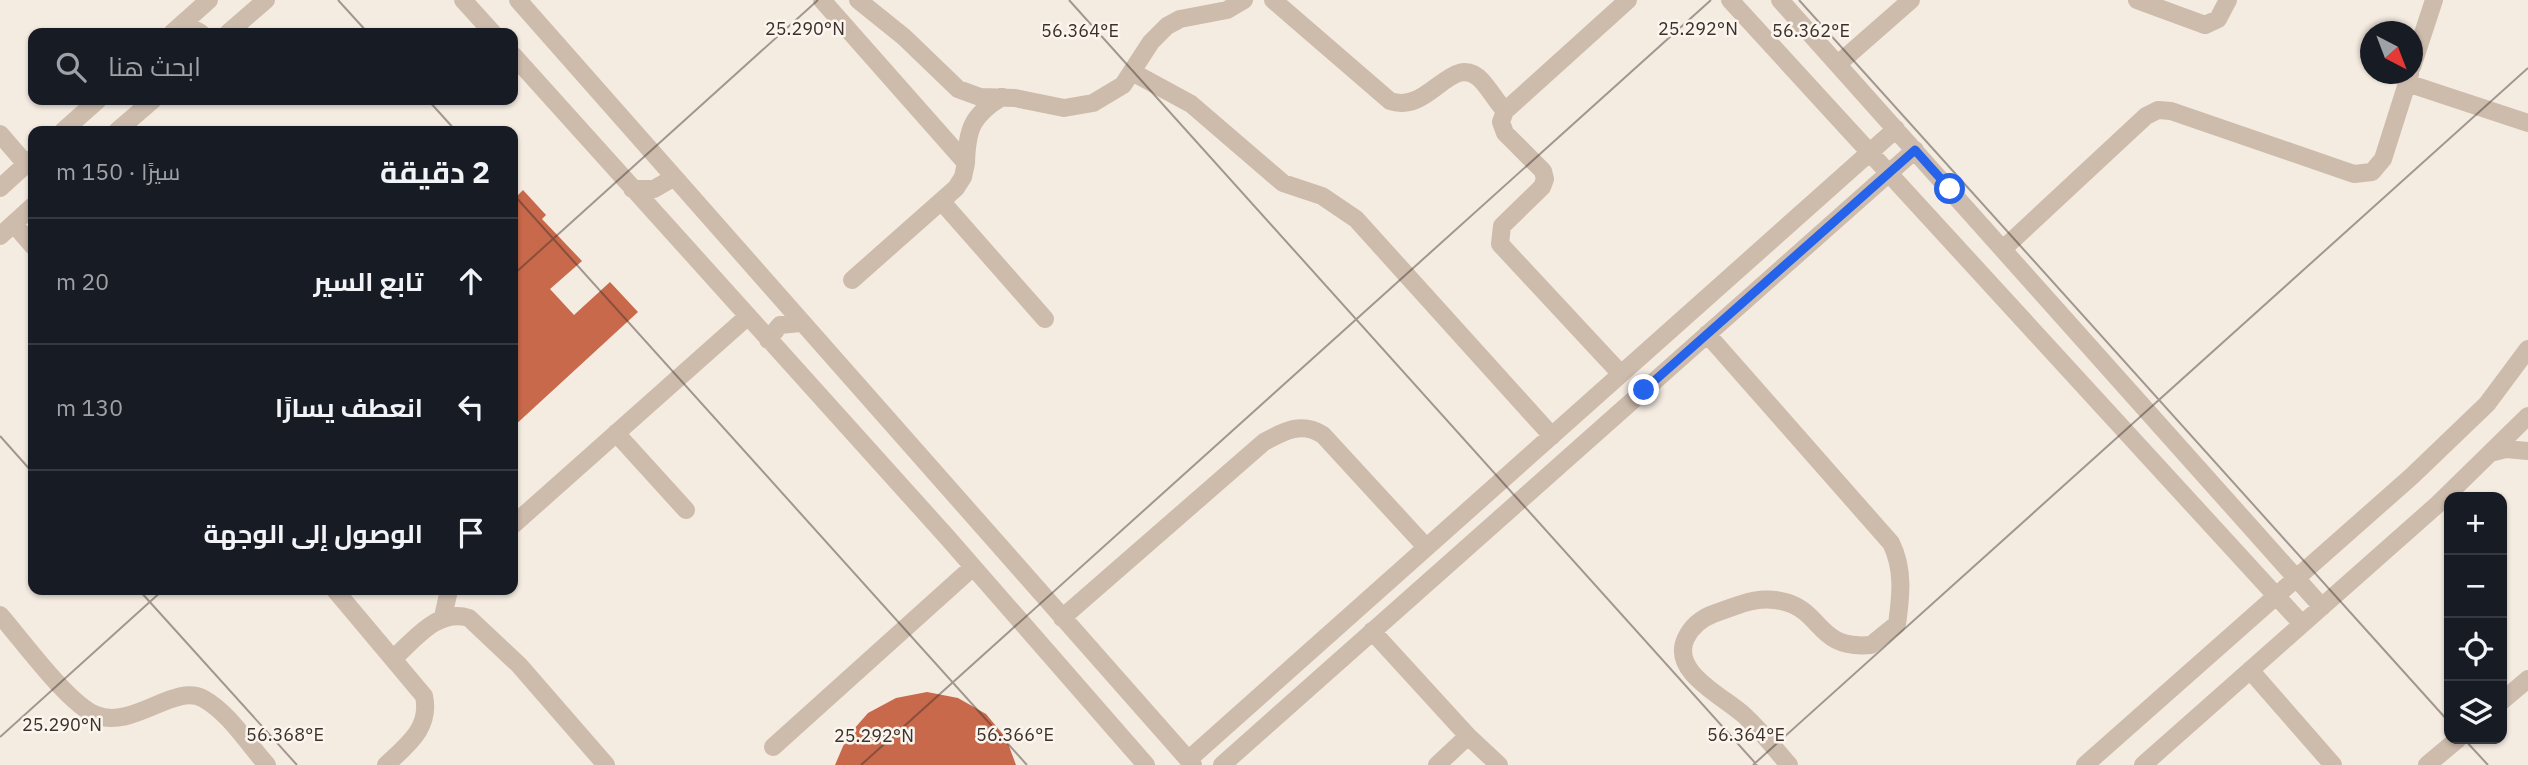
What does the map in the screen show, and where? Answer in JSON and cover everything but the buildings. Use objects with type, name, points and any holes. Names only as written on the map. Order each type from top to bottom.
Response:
[{"type":"street","points":[[177,28],[209,0]]},
{"type":"street","points":[[234,28],[266,0]]},
{"type":"street","points":[[463,0],[488,28]]},
{"type":"street","points":[[518,0],[800,323],[1190,762],[1426,547],[1896,128]]},
{"type":"street","points":[[822,0],[966,163]]},
{"type":"street","points":[[858,0],[904,37],[958,89],[980,97],[1002,97],[1064,108],[1111,94],[1134,73],[1160,31],[1180,19],[1227,10],[1244,0]]},
{"type":"street","points":[[1273,0],[1391,102],[1399,105],[1418,102],[1452,75],[1468,73],[1482,80],[1505,111]]},
{"type":"street","points":[[1620,374],[1500,244],[1502,226],[1542,187],[1545,179],[1540,167],[1503,130],[1501,118],[1505,111],[1628,0]]},
{"type":"street","points":[[1730,0],[2302,624]]},
{"type":"street","points":[[1780,0],[2322,607]]},
{"type":"street","points":[[1838,64],[1911,0]]},
{"type":"street","points":[[2146,1],[2177,7],[2205,25],[2222,15],[2228,0]]},
{"type":"street","points":[[2423,34],[2434,0]]},
{"type":"street","points":[[518,61],[973,567],[1146,765]]},
{"type":"street","points":[[1134,73],[1191,104],[1283,183],[1322,196],[1356,219],[1552,436]]},
{"type":"street","points":[[2423,80],[2528,123]]},
{"type":"street","points":[[2003,249],[2152,112],[2171,111],[2354,174],[2363,174],[2372,172],[2383,159],[2407,84]]},
{"type":"street","points":[[852,280],[942,202],[963,177],[971,127],[979,111],[1002,97]]},
{"type":"street","points":[[69,126],[92,105]]},
{"type":"street","points":[[123,126],[147,105]]},
{"type":"street","points":[[0,134],[28,160]]},
{"type":"street","points":[[1222,765],[1915,150]]},
{"type":"street","points":[[0,188],[28,162]]},
{"type":"street","points":[[632,188],[654,188],[673,178]]},
{"type":"street","points":[[942,202],[1045,319]]},
{"type":"street","points":[[28,211],[7,230],[28,243]]},
{"type":"street","points":[[1743,265],[1755,279],[1754,292]]},
{"type":"street","points":[[518,521],[747,317]]},
{"type":"street","points":[[768,340],[780,325],[800,323]]},
{"type":"street","points":[[1707,334],[1891,543],[1897,554],[1902,589],[1897,624],[1871,645],[1842,644],[1826,635],[1793,605],[1768,600],[1735,604],[1702,618],[1689,632],[1683,644],[1685,662],[1698,679],[1745,716],[1789,765]]},
{"type":"street","points":[[2085,765],[2487,404],[2528,349]]},
{"type":"street","points":[[2143,765],[2494,452],[2528,416]]},
{"type":"street","points":[[1062,618],[1264,442],[1294,428],[1315,429],[1323,435],[1426,547]]},
{"type":"street","points":[[616,433],[686,510]]},
{"type":"street","points":[[2494,452],[2506,449],[2528,451]]},
{"type":"street","points":[[773,747],[973,567]]},
{"type":"street","points":[[339,595],[420,687],[426,707],[420,730],[386,765]]},
{"type":"street","points":[[443,617],[448,595]]},
{"type":"street","points":[[0,615],[72,698],[96,716],[122,718],[183,696],[194,696],[218,710],[267,765]]},
{"type":"street","points":[[394,658],[443,617],[458,615],[468,618],[488,633],[606,765]]},
{"type":"street","points":[[1372,631],[1468,736],[1499,765]]},
{"type":"street","points":[[2250,670],[2333,765]]},
{"type":"street","points":[[1288,672],[1290,685],[1300,694]]},
{"type":"street","points":[[2507,697],[2528,679]]},
{"type":"street","points":[[1437,765],[1468,736]]},
{"type":"street","points":[[2427,765],[2452,744]]},
{"type":"route","points":[[1644,390],[1915,150],[1950,189]]}]
